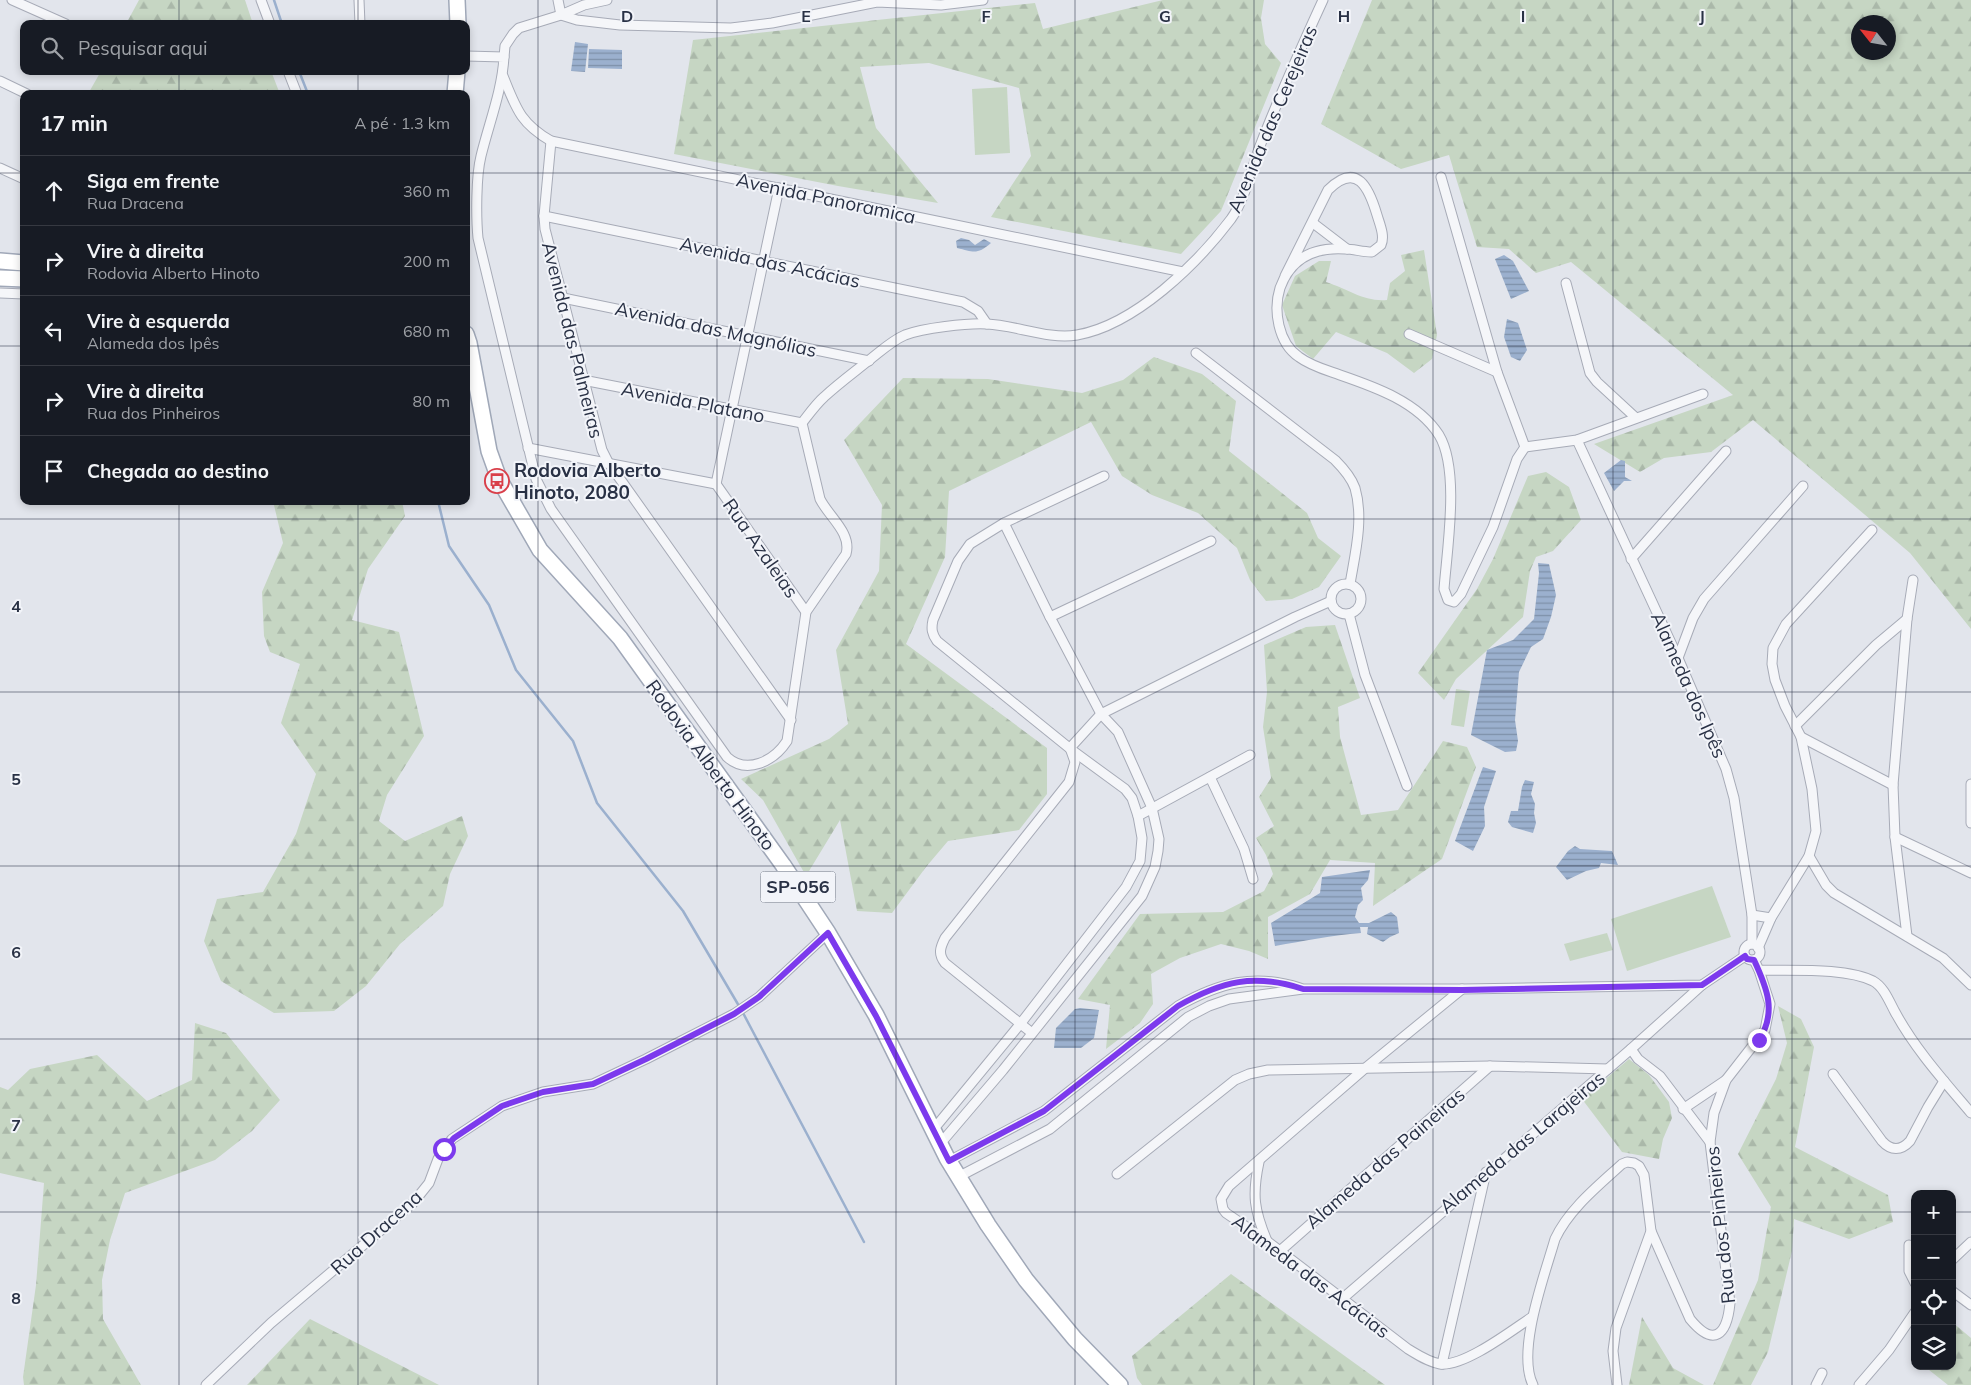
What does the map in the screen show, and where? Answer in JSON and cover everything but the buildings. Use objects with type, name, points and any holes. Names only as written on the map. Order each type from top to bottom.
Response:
[{"type":"main road","points":[[457,0],[458,20]]},
{"type":"main road","points":[[455,90],[457,75]]},
{"type":"main road","points":[[0,261],[20,263]]},
{"type":"main road","points":[[0,278],[20,279]]},
{"type":"main road","name":"Rodovia Alberto Hinoto","points":[[470,343],[489,451],[499,480],[540,550],[620,638],[783,865],[828,933],[876,1016],[932,1130],[958,1177],[1026,1280],[1075,1339],[1120,1385]]},
{"type":"main road","name":"Rodovia Alberto Hinoto","points":[[470,378],[479,393]]},
{"type":"street","points":[[12,0],[57,20]]},
{"type":"street","points":[[262,0],[269,20]]},
{"type":"street","points":[[359,0],[360,20]]},
{"type":"street","points":[[558,0],[561,15]]},
{"type":"street","points":[[607,0],[584,5],[561,15],[519,28],[512,34],[505,46],[503,76],[480,158],[476,221],[481,256],[536,479],[551,509],[726,757],[734,764],[743,766],[755,765],[771,759],[782,749],[787,741],[806,612],[846,554],[849,545],[846,537],[820,499],[802,423]]},
{"type":"street","points":[[561,15],[577,20],[620,24],[731,28],[772,23],[877,2],[941,5],[983,0]]},
{"type":"street","name":"Avenida das Cerejeiras","points":[[802,423],[823,398],[892,341],[906,335],[923,331],[987,324],[1063,335],[1077,335],[1103,327],[1146,304],[1183,272],[1220,233],[1232,216],[1241,200],[1260,145],[1284,87],[1323,0]]},
{"type":"street","points":[[470,56],[504,57]]},
{"type":"street","points":[[290,75],[295,90]]},
{"type":"street","name":"Avenida Panoramica","points":[[503,76],[524,121],[551,141],[1183,272]]},
{"type":"street","points":[[0,81],[20,91]]},
{"type":"street","name":"Avenida das Palmeiras","points":[[551,141],[544,216],[545,229],[602,450],[608,462],[791,720]]},
{"type":"street","points":[[0,168],[20,177]]},
{"type":"street","points":[[1441,177],[1497,372],[1525,447]]},
{"type":"street","points":[[1285,276],[1299,260],[1316,250],[1347,249],[1372,252],[1378,249],[1383,235],[1375,207],[1366,186],[1361,181],[1344,179],[1333,184],[1326,194],[1285,276],[1277,300],[1277,315],[1281,331],[1291,350],[1306,362],[1387,393],[1421,414],[1439,435],[1445,449],[1449,471],[1450,512],[1444,589],[1448,600],[1452,602],[1461,594],[1493,527],[1516,459],[1525,447],[1577,440],[1703,394]]},
{"type":"street","points":[[528,448],[716,484],[780,188]]},
{"type":"street","name":"Avenida das Acácias","points":[[544,216],[963,302],[978,311],[987,324]]},
{"type":"street","points":[[1313,223],[1347,249]]},
{"type":"street","points":[[1566,283],[1590,373],[1597,382],[1636,418]]},
{"type":"street","points":[[0,293],[20,294]]},
{"type":"street","name":"Avenida das Magnólias","points":[[563,298],[869,361]]},
{"type":"street","points":[[1409,334],[1497,372]]},
{"type":"street","points":[[1196,353],[1334,460],[1349,477],[1354,488],[1358,516],[1358,539],[1350,584]]},
{"type":"street","name":"Avenida Platano","points":[[584,380],[802,423]]},
{"type":"street","name":"Alameda dos Ipês","points":[[1577,440],[1678,658],[1726,769],[1734,798],[1752,914],[1755,946]]},
{"type":"street","points":[[1631,559],[1726,451]]},
{"type":"street","points":[[932,1130],[1021,1023],[1126,887],[1140,861],[1142,838],[1138,816],[1132,798],[1125,789],[1070,748],[937,641],[932,635],[931,628],[964,551],[980,536],[1104,476]]},
{"type":"street","name":"Rua Azaleias","points":[[716,484],[806,612]]},
{"type":"street","points":[[1678,658],[1693,618],[1704,599],[1803,486]]},
{"type":"street","points":[[940,1144],[1006,1066],[1142,896],[1155,867],[1158,851],[1158,839],[1152,808],[1118,732],[1101,714],[1050,617],[1004,523]]},
{"type":"street","points":[[1745,956],[1745,948],[1755,946],[1809,856],[1816,831],[1815,808],[1801,737],[1775,680],[1772,648],[1786,624],[1872,530]]},
{"type":"street","points":[[1050,617],[1211,541]]},
{"type":"street","points":[[1908,936],[1895,837],[1893,785],[1906,619],[1913,580]]},
{"type":"street","points":[[1343,584],[1350,584],[1360,592],[1361,602],[1357,610],[1349,614],[1337,611],[1332,602],[1332,594],[1334,589],[1343,584]]},
{"type":"street","points":[[1070,748],[1101,714],[1295,617],[1332,602]]},
{"type":"street","points":[[1349,614],[1365,675],[1407,786]]},
{"type":"street","points":[[1795,726],[1876,645],[1906,619]]},
{"type":"street","points":[[1801,737],[1893,785]]},
{"type":"street","points":[[1032,1033],[945,963],[941,958],[940,952],[945,938],[1070,782],[1075,762],[1070,748]]},
{"type":"street","points":[[1138,816],[1250,755]]},
{"type":"street","points":[[1210,777],[1244,849],[1253,879]]},
{"type":"street","points":[[1971,784],[1971,823]]},
{"type":"street","points":[[1895,837],[1971,873]]},
{"type":"street","points":[[1809,856],[1826,885],[1834,893],[1943,958],[1971,985]]},
{"type":"street","points":[[1752,914],[1771,918]]},
{"type":"street","name":"Rua Dracena","points":[[206,1385],[271,1323],[413,1203],[429,1183],[444,1149],[452,1139],[502,1106],[528,1095],[593,1084],[734,1014],[748,1005],[828,933]]},
{"type":"street","points":[[1745,956],[1747,959],[1754,960],[1760,955],[1755,946]]},
{"type":"street","points":[[958,1177],[1054,1125],[1188,1017],[1209,1006],[1229,999],[1303,989],[1462,990],[1702,985],[1745,956]]},
{"type":"street","name":"Rua dos Pinheiros","points":[[1651,1231],[1690,1320],[1698,1329],[1708,1335],[1716,1334],[1723,1329],[1728,1321],[1730,1303],[1710,1142],[1714,1113],[1726,1080],[1765,1030],[1770,1004],[1754,960]]},
{"type":"street","points":[[1759,970],[1855,974],[1875,982],[1883,990],[1916,1046],[1971,1113]]},
{"type":"street","points":[[949,1161],[1044,1111],[1178,1006],[1199,994],[1220,986],[1258,980],[1281,982],[1303,989]]},
{"type":"street","name":"Alameda das Larajeiras","points":[[1342,1299],[1486,1172],[1631,1049],[1702,985]]},
{"type":"street","name":"Alameda das Acácias","points":[[1442,1364],[1422,1357],[1408,1349],[1267,1241],[1226,1213],[1220,1199],[1228,1186],[1259,1162],[1363,1070],[1462,990]]},
{"type":"street","points":[[1631,1049],[1638,1059],[1660,1076],[1683,1109],[1710,1142]]},
{"type":"street","points":[[994,1056],[1006,1066]]},
{"type":"street","points":[[1466,1066],[1468,1085]]},
{"type":"street","points":[[1117,1174],[1216,1093],[1235,1080],[1249,1074],[1268,1070],[1363,1070],[1466,1066],[1608,1069]]},
{"type":"street","name":"Alameda das Paineiras","points":[[1280,1251],[1490,1066]]},
{"type":"street","points":[[1833,1074],[1882,1141],[1891,1148],[1899,1149],[1906,1146],[1910,1141],[1944,1081]]},
{"type":"street","points":[[979,1075],[991,1084]]},
{"type":"street","points":[[1683,1109],[1726,1080]]},
{"type":"street","points":[[1044,1111],[1054,1125]]},
{"type":"street","points":[[1012,1129],[1020,1144]]},
{"type":"street","points":[[1259,1162],[1254,1200],[1257,1215],[1267,1241]]},
{"type":"street","points":[[1533,1385],[1528,1369],[1532,1317],[1561,1227],[1581,1203],[1622,1164],[1627,1162],[1639,1166],[1644,1174],[1651,1231],[1616,1328],[1614,1351],[1617,1385]]},
{"type":"street","points":[[1486,1172],[1442,1364],[1454,1363],[1471,1356],[1532,1317]]},
{"type":"street","points":[[1956,1256],[1971,1242]]},
{"type":"street","points":[[1909,1245],[1909,1271],[1914,1280]]},
{"type":"street","points":[[1956,1294],[1971,1305]]},
{"type":"street","points":[[1859,1385],[1888,1350],[1911,1318]]},
{"type":"street","points":[[1816,1385],[1822,1373]]},
{"type":"green space","points":[[139,0],[245,0],[252,20],[128,20]]},
{"type":"green space","points":[[1163,0],[1264,0],[1261,18],[1265,44],[1281,63],[1221,211],[1181,254],[991,217],[1031,156],[1019,88],[929,63],[860,67],[876,128],[938,203],[838,186],[674,154],[693,40],[1035,3],[1043,29]]},
{"type":"green space","points":[[1372,0],[1971,0],[1971,629],[1910,553],[1753,420],[1711,452],[1664,458],[1640,472],[1594,444],[1733,395],[1571,262],[1536,273],[1509,249],[1477,247],[1449,155],[1401,169],[1321,124]]},
{"type":"green space","points":[[99,75],[273,75],[278,90],[90,90]]},
{"type":"green space","points":[[1007,87],[1010,153],[975,155],[972,89]]},
{"type":"green space","points":[[1424,250],[1437,335],[1432,359],[1414,373],[1387,353],[1336,332],[1313,359],[1296,346],[1282,305],[1295,276],[1319,261],[1331,261],[1326,282],[1363,297],[1387,300],[1390,283],[1405,271],[1401,255]]},
{"type":"green space","points":[[1154,357],[1202,374],[1236,401],[1229,451],[1307,513],[1318,538],[1341,556],[1319,587],[1292,599],[1266,601],[1250,580],[1237,548],[1198,513],[1152,495],[1122,476],[1091,422],[949,491],[945,557],[906,644],[1047,748],[1047,794],[1019,830],[948,841],[892,913],[857,911],[840,820],[806,876],[763,800],[741,779],[829,739],[848,724],[836,650],[879,571],[882,505],[844,440],[903,378],[988,379],[1082,393],[1123,380]]},
{"type":"green space","points":[[1546,472],[1569,487],[1581,520],[1553,551],[1536,557],[1530,571],[1523,617],[1456,679],[1444,700],[1418,673],[1477,589],[1493,559],[1528,476]]},
{"type":"green space","points":[[274,505],[403,505],[405,516],[368,569],[352,620],[399,632],[424,736],[387,795],[379,821],[405,841],[462,816],[468,836],[450,874],[443,906],[400,944],[366,986],[334,1011],[274,1013],[221,981],[204,941],[217,899],[263,892],[296,834],[316,774],[281,723],[300,664],[270,652],[264,636],[262,592],[283,543]]},
{"type":"green space","points":[[1335,625],[1360,698],[1338,707],[1340,737],[1361,815],[1398,810],[1443,741],[1467,747],[1476,767],[1442,859],[1373,906],[1375,863],[1330,860],[1310,894],[1268,917],[1268,959],[1249,951],[1221,944],[1180,958],[1151,974],[1153,1004],[1140,1023],[1106,1049],[1110,1005],[1078,999],[1140,914],[1223,912],[1264,891],[1273,874],[1266,855],[1256,838],[1274,826],[1259,797],[1271,778],[1263,727],[1267,692],[1264,645],[1306,627]]},
{"type":"green space","points":[[1456,689],[1470,691],[1464,727],[1451,725]]},
{"type":"green space","points":[[1712,886],[1731,937],[1627,971],[1611,919]]},
{"type":"green space","points":[[1607,933],[1613,950],[1570,961],[1564,944]]},
{"type":"green space","points":[[1778,1006],[1801,1019],[1814,1047],[1795,1147],[1888,1195],[1893,1222],[1849,1239],[1794,1219],[1792,1251],[1768,1352],[1751,1385],[1713,1385],[1758,1280],[1771,1207],[1738,1154],[1776,1079],[1787,1043]]},
{"type":"green space","points":[[195,1023],[226,1033],[280,1100],[252,1131],[215,1160],[125,1193],[110,1240],[102,1280],[103,1319],[141,1385],[24,1385],[23,1377],[36,1285],[44,1183],[0,1173],[0,1087],[8,1090],[30,1069],[97,1055],[147,1101],[192,1080]]},
{"type":"green space","points":[[1629,1059],[1649,1075],[1669,1102],[1672,1118],[1663,1139],[1659,1159],[1622,1152],[1582,1099]]},
{"type":"green space","points":[[1231,1274],[1385,1385],[1142,1385],[1137,1378],[1132,1356]]},
{"type":"green space","points":[[1642,1317],[1673,1368],[1704,1385],[1629,1385]]},
{"type":"green space","points":[[310,1319],[439,1385],[247,1385]]},
{"type":"green space","points":[[1956,1325],[1971,1338],[1971,1385],[1948,1385],[1929,1370],[1956,1370]]},
{"type":"water","points":[[575,42],[588,44],[585,72],[571,71]]},
{"type":"water","points":[[589,49],[622,50],[622,69],[588,68]]},
{"type":"water","points":[[961,238],[969,240],[975,245],[984,239],[991,243],[975,252],[957,248],[956,241]]},
{"type":"water","points":[[1504,255],[1513,261],[1529,291],[1511,299],[1495,259]]},
{"type":"water","points":[[1507,319],[1518,323],[1527,350],[1520,361],[1511,357],[1504,337]]},
{"type":"water","points":[[1621,460],[1625,461],[1625,477],[1632,481],[1624,481],[1614,491],[1604,473]]},
{"type":"water","points":[[1538,563],[1549,564],[1556,595],[1543,639],[1531,647],[1519,672],[1515,720],[1518,741],[1516,751],[1505,752],[1471,735],[1487,650],[1513,640],[1534,619],[1539,573]]},
{"type":"water","points":[[1483,767],[1496,771],[1484,807],[1485,826],[1473,851],[1455,841]]},
{"type":"water","points":[[1525,780],[1534,782],[1531,794],[1535,804],[1536,823],[1533,833],[1512,827],[1508,822],[1511,811],[1518,811]]},
{"type":"water","points":[[1575,846],[1580,849],[1612,851],[1618,865],[1601,863],[1599,868],[1586,871],[1567,880],[1556,867],[1568,851]]},
{"type":"water","points":[[1370,870],[1368,880],[1361,888],[1363,900],[1358,905],[1355,917],[1359,923],[1369,923],[1391,912],[1397,917],[1399,933],[1383,942],[1367,934],[1368,927],[1360,927],[1361,933],[1275,946],[1271,923],[1320,893],[1322,877]]},
{"type":"water","points":[[1075,1009],[1099,1010],[1094,1038],[1081,1048],[1054,1048],[1056,1028]]},
{"type":"waterway","points":[[274,0],[281,20]]},
{"type":"waterway","points":[[301,75],[306,90]]},
{"type":"waterway","points":[[439,505],[449,546],[489,605],[516,670],[573,741],[597,803],[683,911],[739,1006]]},
{"type":"waterway","points":[[742,1011],[864,1242]]},
{"type":"place","name":"Rodovia Alberto Hinoto, 2080","points":[[497,481]]},
{"type":"route","points":[[444,1149],[454,1138],[502,1106],[528,1095],[593,1084],[734,1014],[759,997],[828,933],[876,1016],[949,1161],[1017,1127],[1061,1100],[1178,1006],[1199,994],[1237,982],[1264,980],[1281,982],[1303,989],[1462,990],[1702,985],[1745,956],[1747,959],[1754,960],[1770,1004],[1765,1030],[1759,1040]]}]
